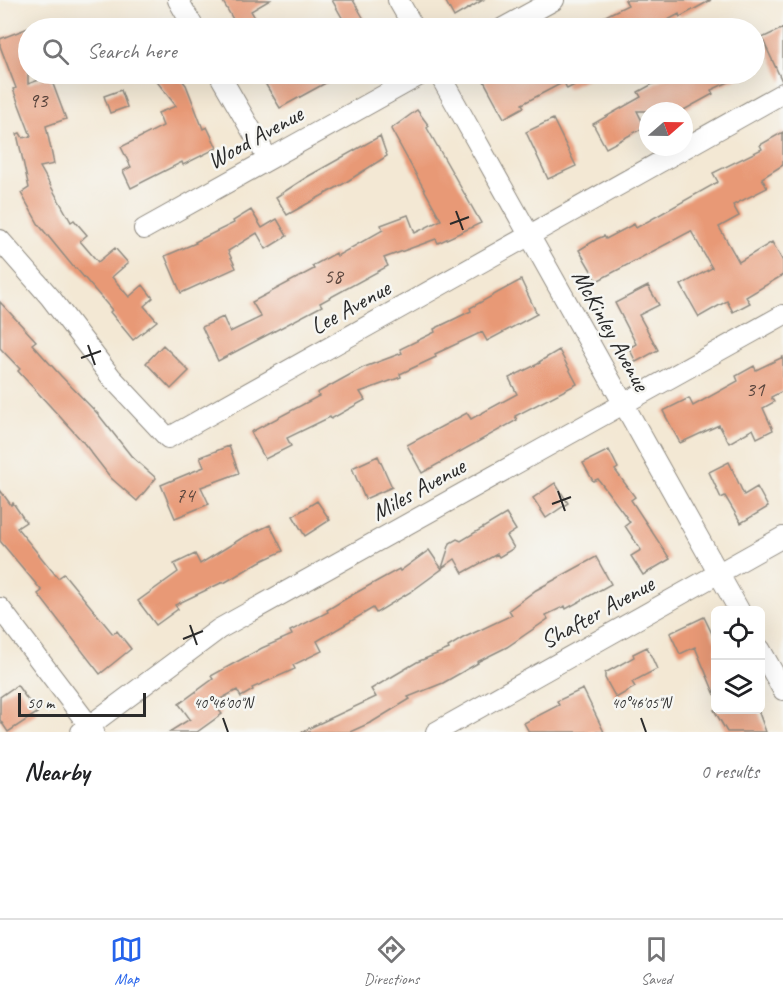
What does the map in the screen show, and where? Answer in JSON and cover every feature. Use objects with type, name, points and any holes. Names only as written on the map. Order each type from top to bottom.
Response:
[{"type":"street","points":[[178,0],[188,18]]},
{"type":"street","points":[[398,0],[408,18]]},
{"type":"street","points":[[521,18],[554,0]]},
{"type":"street","points":[[225,84],[268,159]]},
{"type":"street","name":"Wood Avenue","points":[[144,229],[404,84]]},
{"type":"street","name":"McKinley Avenue","points":[[445,84],[737,606]]},
{"type":"street","name":"Lee Avenue","points":[[0,240],[50,297],[111,377],[168,438],[783,93]]},
{"type":"street","name":"Miles Avenue","points":[[88,730],[219,629],[783,315]]},
{"type":"street","name":"Shafter Avenue","points":[[436,732],[783,537]]},
{"type":"street","points":[[0,608],[88,730]]},
{"type":"street","points":[[765,659],[783,690]]},
{"type":"building","points":[[222,0],[270,0],[251,11],[255,18],[232,18]]},
{"type":"building","points":[[332,0],[353,0],[363,18],[342,18]]},
{"type":"building","points":[[445,0],[483,0],[454,17]]},
{"type":"building","points":[[625,0],[711,0],[680,17],[679,14],[672,18],[601,18],[628,5]]},
{"type":"building","points":[[783,28],[783,81],[765,44],[765,37]]},
{"type":"building","points":[[18,32],[18,84],[53,84],[66,119],[46,126],[54,164],[40,167],[71,222],[74,220],[87,235],[80,241],[98,262],[115,248],[128,263],[112,277],[129,297],[143,285],[153,298],[144,306],[157,321],[133,340],[110,312],[112,310],[39,225],[21,193],[29,188],[17,134],[20,133],[23,138],[31,136],[13,89],[16,88],[0,46],[0,39]]},
{"type":"building","points":[[159,84],[185,84],[203,129],[207,127],[217,148],[183,165],[182,162],[131,188],[123,171],[131,167],[121,147],[163,126],[158,113],[176,106]]},
{"type":"building","points":[[268,84],[324,84],[280,108]]},
{"type":"building","points":[[486,84],[560,84],[522,104],[524,107],[504,118]]},
{"type":"building","points":[[565,84],[576,84],[567,89]]},
{"type":"building","points":[[653,84],[724,84],[711,90],[713,94],[693,105],[693,102],[639,102],[639,111],[637,111],[639,130],[606,148],[593,124],[641,97],[638,92]]},
{"type":"building","points":[[121,90],[127,107],[110,113],[104,96]]},
{"type":"building","points":[[417,110],[429,126],[427,128],[481,223],[438,243],[436,239],[384,258],[388,266],[320,303],[322,306],[218,361],[202,327],[223,317],[230,332],[261,317],[252,302],[314,269],[312,266],[336,253],[337,256],[383,230],[381,225],[408,215],[415,233],[441,220],[391,129]]},
{"type":"building","points":[[553,119],[576,166],[548,179],[526,132]]},
{"type":"building","points":[[783,132],[783,165],[762,178],[767,188],[733,205],[739,216],[719,227],[739,262],[772,242],[783,261],[783,275],[746,297],[750,303],[733,312],[727,301],[699,317],[681,285],[712,268],[691,231],[597,281],[579,250],[597,239],[604,236],[606,239],[634,224],[636,228],[718,182],[713,173],[762,149],[760,145]]},
{"type":"building","points":[[380,136],[387,156],[287,215],[276,197]]},
{"type":"building","points":[[251,210],[262,228],[277,219],[287,236],[266,249],[257,233],[228,251],[236,268],[181,293],[165,256],[234,223],[233,221]]},
{"type":"building","points":[[521,280],[537,314],[487,341],[482,332],[435,354],[436,357],[400,374],[401,377],[360,392],[365,400],[331,419],[330,417],[287,438],[291,446],[265,459],[251,432],[319,396],[317,393],[362,368],[402,353],[400,349],[435,332],[434,329],[471,311],[470,308]]},
{"type":"building","points":[[648,286],[659,305],[639,315],[658,350],[636,362],[629,348],[636,344],[615,303]]},
{"type":"building","points":[[0,302],[36,341],[32,344],[98,414],[132,457],[156,478],[137,501],[111,478],[83,442],[0,348]]},
{"type":"building","points":[[163,345],[189,371],[171,389],[146,363]]},
{"type":"building","points":[[559,350],[577,384],[515,416],[517,420],[422,473],[407,445],[467,413],[471,419],[517,394],[509,378],[540,363]]},
{"type":"building","points":[[783,357],[783,391],[771,397],[774,402],[763,408],[773,430],[757,438],[753,429],[729,443],[719,425],[680,443],[663,411],[689,398],[693,406],[738,381],[736,376],[754,366],[756,370]]},
{"type":"building","points":[[229,446],[239,473],[201,487],[209,504],[175,518],[161,485],[204,467],[200,457]]},
{"type":"building","points":[[609,450],[618,468],[615,470],[635,497],[631,500],[670,559],[643,575],[631,556],[641,550],[625,526],[630,522],[598,479],[593,481],[583,463]]},
{"type":"building","points":[[378,456],[392,487],[365,499],[352,468]]},
{"type":"building","points":[[729,462],[744,495],[757,487],[768,507],[741,523],[725,496],[721,498],[709,472]]},
{"type":"building","points":[[555,483],[568,503],[546,518],[533,498]]},
{"type":"building","points":[[0,490],[11,505],[13,503],[26,522],[17,528],[58,578],[64,574],[113,634],[117,631],[131,649],[100,674],[38,594],[42,591],[0,541]]},
{"type":"building","points":[[317,501],[330,520],[305,536],[293,516]]},
{"type":"building","points":[[506,514],[516,530],[507,536],[514,548],[499,557],[497,554],[463,573],[455,559],[442,568],[450,543],[457,539],[461,541]]},
{"type":"building","points":[[270,525],[283,551],[224,583],[175,605],[178,609],[156,625],[138,601],[178,572],[174,564],[195,554],[200,564],[242,538]]},
{"type":"building","points":[[429,550],[442,569],[412,591],[376,613],[373,608],[317,641],[322,651],[293,665],[295,669],[252,688],[253,690],[241,697],[237,690],[213,703],[222,714],[197,732],[169,732],[190,719],[179,704],[213,679],[211,676],[262,648],[292,635],[290,631],[328,612],[327,610],[399,569],[400,571]]},
{"type":"building","points":[[596,557],[611,584],[566,609],[565,606],[546,615],[548,619],[507,647],[443,683],[408,697],[410,699],[372,722],[350,732],[301,732],[376,697],[371,689],[417,662],[449,649],[448,647],[463,638],[512,615],[509,610],[536,590]]},
{"type":"building","points":[[704,617],[711,632],[711,685],[695,647],[680,654],[670,633]]},
{"type":"building","points":[[647,647],[657,669],[632,682],[635,687],[616,698],[605,678],[605,673]]},
{"type":"building","points":[[17,685],[37,713],[8,732],[0,720],[0,697]]},
{"type":"building","points":[[583,689],[604,732],[529,732],[524,723],[559,705],[557,701]]},
{"type":"building","points":[[716,714],[759,714],[766,732],[727,732]]}]
